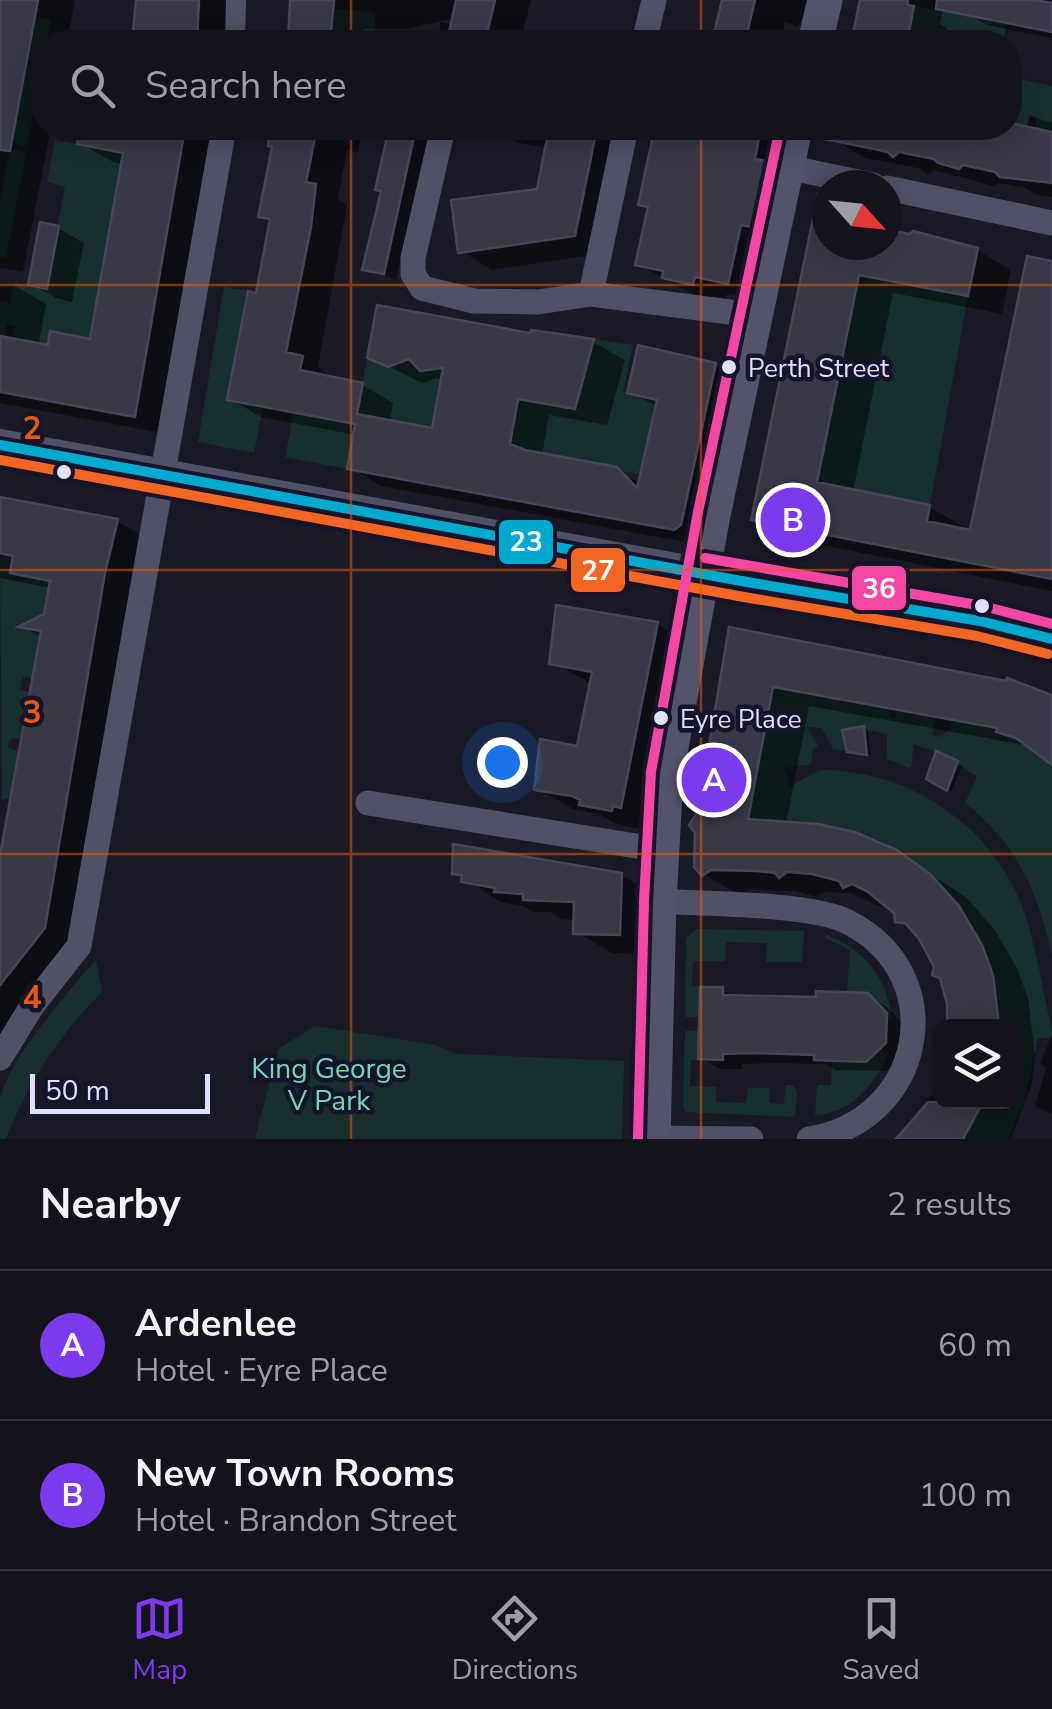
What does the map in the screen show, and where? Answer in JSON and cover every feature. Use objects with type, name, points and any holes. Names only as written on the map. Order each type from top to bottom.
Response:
[{"type":"main road","points":[[818,30],[825,0]]},
{"type":"main road","points":[[653,1138],[666,775],[753,315],[793,140]]},
{"type":"street","points":[[235,30],[236,0]]},
{"type":"street","points":[[647,30],[654,0]]},
{"type":"street","points":[[0,1058],[32,1006],[80,946],[222,140]]},
{"type":"street","points":[[440,140],[414,258],[417,283],[428,290],[474,301],[538,302],[591,294],[753,315]]},
{"type":"street","points":[[591,294],[623,140]]},
{"type":"street","points":[[786,166],[812,172]]},
{"type":"street","points":[[902,191],[1052,223]]},
{"type":"street","points":[[0,445],[980,621],[1052,639]]},
{"type":"street","points":[[368,803],[661,850]]},
{"type":"street","points":[[659,901],[814,912],[846,920],[880,943],[893,958],[903,976],[913,1012],[912,1043],[903,1071],[887,1097],[866,1117],[840,1132],[809,1139]]},
{"type":"street","points":[[653,1138],[751,1139]]},
{"type":"green space","points":[[914,6],[1007,23],[1006,30],[909,30]]},
{"type":"green space","points":[[331,9],[375,12],[375,30],[330,30]]},
{"type":"green space","points":[[35,17],[51,20],[49,30],[33,30]]},
{"type":"green space","points":[[26,65],[30,66],[27,146],[12,143]]},
{"type":"green space","points":[[1022,80],[1052,86],[1052,132],[1035,128],[1037,117],[1029,115],[1026,127],[1022,126]]},
{"type":"green space","points":[[55,140],[99,149],[101,140],[126,140],[92,328],[96,359],[51,332],[48,345],[12,338],[15,326],[7,324],[4,337],[0,336],[0,301],[10,303],[14,283],[46,289],[65,187],[47,182]]},
{"type":"green space","points":[[10,149],[26,152],[6,258],[0,257],[0,203]]},
{"type":"green space","points":[[859,275],[968,296],[930,505],[825,484],[821,487],[813,478],[819,472],[857,286],[853,280]]},
{"type":"green space","points":[[224,287],[248,291],[227,400],[264,403],[254,453],[198,442]]},
{"type":"green space","points":[[594,339],[633,345],[623,392],[657,400],[643,475],[509,447],[518,399],[575,408]]},
{"type":"green space","points":[[369,348],[388,367],[397,365],[401,353],[444,361],[432,428],[357,414]]},
{"type":"green space","points":[[294,412],[355,424],[347,469],[285,457]]},
{"type":"green space","points":[[0,553],[13,556],[10,573],[51,573],[33,678],[22,677],[20,690],[30,692],[22,739],[12,738],[7,747],[20,752],[12,798],[2,799]]},
{"type":"green space","points":[[772,687],[891,708],[889,717],[895,718],[897,709],[936,717],[932,735],[939,737],[950,730],[952,720],[994,729],[1042,756],[1052,767],[1052,956],[1040,911],[1023,871],[999,836],[965,803],[977,776],[957,764],[957,760],[914,744],[911,769],[887,759],[887,734],[864,729],[847,752],[833,749],[822,728],[807,727],[818,746],[813,749],[811,764],[784,768],[790,787],[815,772],[828,770],[904,786],[969,828],[1002,868],[1028,923],[1052,1030],[1052,1038],[1038,1038],[1022,1108],[1022,1019],[998,1019],[996,994],[975,933],[936,880],[883,842],[852,831],[730,817],[750,810]]},
{"type":"green space","points":[[697,929],[804,931],[802,962],[766,962],[767,943],[726,942],[725,961],[693,961],[692,986],[700,987],[699,1017],[685,1017],[686,938]]},
{"type":"green space","points":[[825,934],[851,948],[871,966],[885,990],[892,1019],[847,992],[850,950],[825,938]]},
{"type":"green space","points":[[96,960],[102,992],[58,1043],[35,1078],[6,1139],[0,1139],[0,1100],[14,1067],[40,1027]]},
{"type":"green space","name":"King George V Park","points":[[315,1026],[436,1045],[456,1054],[624,1061],[622,1139],[255,1139],[278,1049]]},
{"type":"green space","points":[[685,1031],[699,1031],[698,1059],[691,1060],[690,1086],[716,1087],[716,1102],[746,1103],[748,1088],[770,1088],[769,1103],[784,1104],[786,1085],[794,1085],[795,1117],[685,1112]]},
{"type":"green space","points":[[881,1048],[888,1054],[860,1095],[840,1109],[815,1115],[817,1085],[831,1085],[832,1061],[866,1062]]},
{"type":"green space","points":[[979,1109],[1021,1109],[1008,1139],[963,1139]]},
{"type":"building","points":[[0,0],[38,0],[10,151],[0,150]]},
{"type":"building","points":[[136,0],[199,0],[198,30],[133,30]]},
{"type":"building","points":[[290,0],[334,0],[331,30],[289,30]]},
{"type":"building","points":[[456,0],[495,0],[488,30],[450,30]]},
{"type":"building","points":[[722,0],[755,0],[748,30],[715,30]]},
{"type":"building","points":[[860,0],[908,0],[907,5],[914,6],[909,30],[854,30]]},
{"type":"building","points":[[937,0],[1052,3],[1052,32],[936,9]]},
{"type":"building","points":[[1022,126],[1052,132],[1052,183],[1000,177],[995,172],[963,165],[959,169],[899,152],[893,157],[888,152],[830,140],[1022,140]]},
{"type":"building","points":[[78,140],[183,140],[135,417],[0,392],[0,336],[48,345],[50,331],[90,339],[123,153],[77,144]]},
{"type":"building","points":[[269,140],[315,140],[306,182],[316,184],[311,227],[286,352],[303,356],[300,370],[363,383],[357,414],[432,428],[443,368],[420,371],[409,359],[388,367],[367,358],[377,305],[530,333],[531,330],[594,339],[575,409],[518,399],[510,444],[617,467],[637,488],[657,400],[627,393],[638,345],[716,363],[681,525],[674,530],[347,469],[355,424],[227,400],[248,291],[256,293],[270,219],[258,217],[272,147],[268,146]]},
{"type":"building","points":[[386,140],[413,140],[384,274],[362,270],[381,191],[375,190]]},
{"type":"building","points":[[547,140],[595,140],[575,236],[458,253],[451,200],[537,189]]},
{"type":"building","points":[[652,140],[759,140],[755,159],[766,161],[752,227],[741,225],[728,284],[695,277],[693,285],[662,278],[663,271],[635,265],[648,207],[638,205]]},
{"type":"building","points":[[40,222],[59,226],[47,289],[28,285]]},
{"type":"building","points":[[812,223],[812,260],[902,260],[902,233],[913,231],[978,248],[968,296],[859,275],[817,482],[930,505],[927,521],[970,530],[1027,256],[1052,261],[1052,579],[751,520]]},
{"type":"building","points":[[0,497],[118,519],[105,573],[45,928],[0,985],[0,855],[41,631],[18,627],[44,614],[50,581],[10,573],[13,556],[0,553]]},
{"type":"building","points":[[556,605],[658,622],[621,808],[613,806],[612,811],[579,805],[580,800],[572,796],[534,790],[540,739],[577,746],[592,672],[549,664]]},
{"type":"building","points":[[729,627],[1006,681],[1007,678],[1052,695],[1052,765],[1016,738],[996,732],[997,728],[773,687],[748,819],[818,824],[855,832],[897,850],[930,874],[959,906],[982,945],[993,975],[998,1019],[947,1019],[940,978],[932,975],[934,967],[919,939],[905,923],[895,922],[894,913],[852,884],[843,888],[839,881],[787,872],[779,878],[775,873],[757,871],[711,870],[702,876],[694,867],[695,833],[689,825],[700,798],[704,773],[699,763],[707,757]]},
{"type":"building","points":[[864,726],[867,755],[847,752],[842,730]]},
{"type":"building","points":[[936,751],[958,761],[947,791],[926,779]]},
{"type":"building","points":[[453,844],[622,873],[620,935],[573,934],[574,902],[523,900],[523,894],[494,892],[495,888],[461,882],[462,875],[452,874]]},
{"type":"building","points":[[700,987],[723,987],[723,995],[816,997],[816,991],[868,993],[887,1013],[886,1043],[866,1062],[753,1053],[723,1054],[723,1060],[698,1059]]},
{"type":"building","points":[[928,1102],[932,1102],[932,1109],[979,1109],[963,1139],[896,1139]]},
{"type":"transit line","name":"36","points":[[638,1139],[651,772],[698,512],[777,140]]},
{"type":"transit line","name":"23","points":[[0,445],[980,621],[1052,639]]},
{"type":"transit line","name":"27","points":[[0,460],[977,636],[1048,654]]},
{"type":"transit line","name":"36","points":[[705,558],[983,606],[1052,624]]},
{"type":"place","name":"Perth Street","points":[[729,367]]},
{"type":"place","name":"New Town Rooms","points":[[793,520]]},
{"type":"place","name":"Eyre Place","points":[[661,718]]},
{"type":"place","name":"Ardenlee","points":[[714,780]]}]
